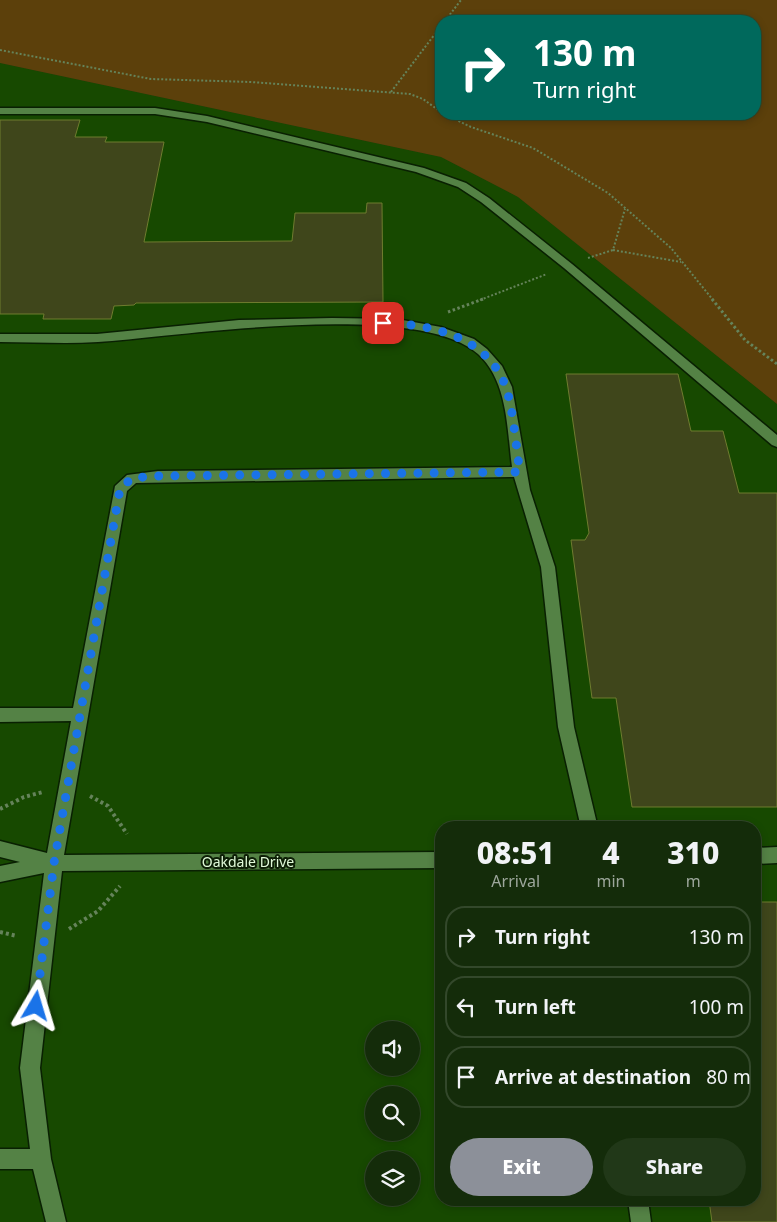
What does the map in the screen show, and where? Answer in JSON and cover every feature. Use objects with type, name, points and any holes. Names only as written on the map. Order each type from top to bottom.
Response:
[{"type":"street","points":[[0,111],[132,110],[164,112],[207,119],[420,170],[462,186],[485,200],[568,266],[777,442]]},
{"type":"street","points":[[0,338],[96,338],[239,324],[332,322],[422,326],[470,342],[496,366],[506,386],[522,490],[548,567],[566,727],[588,821]]},
{"type":"street","points":[[56,1222],[41,1159],[30,1068],[54,863],[120,489],[132,478],[520,472]]},
{"type":"street","points":[[0,715],[80,714]]},
{"type":"street","name":"Oakdale Drive","points":[[0,849],[54,863]]},
{"type":"street","points":[[761,856],[777,856]]},
{"type":"street","name":"Oakdale Drive","points":[[0,874],[54,863],[435,860]]},
{"type":"street","points":[[0,1158],[41,1159]]},
{"type":"street","points":[[639,1206],[640,1222]]},
{"type":"path","points":[[449,15],[461,0]]},
{"type":"path","points":[[390,92],[435,34]]},
{"type":"path","points":[[0,50],[151,79],[251,82],[410,94],[423,99],[435,108]]},
{"type":"path","points":[[458,120],[533,148],[608,193],[671,248],[745,340],[777,364]]},
{"type":"path","points":[[613,250],[620,232],[625,209]]},
{"type":"path","points":[[580,261],[613,250],[682,262]]},
{"type":"path","points":[[422,326],[440,316],[554,270]]},
{"type":"path","points":[[0,809],[24,796],[44,792]]},
{"type":"path","points":[[89,796],[98,799],[116,814],[127,834]]},
{"type":"path","points":[[68,930],[82,924],[105,906],[122,883]]},
{"type":"path","points":[[0,932],[17,936]]},
{"type":"shaded area","points":[[0,0],[777,0],[777,404],[518,197],[441,157],[0,63]]},
{"type":"shaded area","points":[[0,63],[441,157],[518,197],[777,404],[777,1222],[0,1222]]},
{"type":"building","points":[[0,120],[80,120],[75,137],[107,137],[105,142],[164,142],[144,242],[292,241],[295,213],[366,213],[367,203],[382,203],[383,302],[136,303],[134,305],[114,306],[111,319],[43,319],[44,314],[0,314]]},
{"type":"building","points":[[566,374],[678,374],[691,431],[723,431],[739,493],[777,493],[777,807],[632,807],[616,698],[592,698],[571,540],[585,540],[589,533]]},
{"type":"building","points":[[761,902],[777,902],[777,1222],[712,1222],[710,1206],[761,1206]]},
{"type":"route","points":[[36,1006],[54,863],[120,489],[132,478],[158,476],[520,472],[506,386],[496,366],[470,342],[422,326],[383,323]]}]
